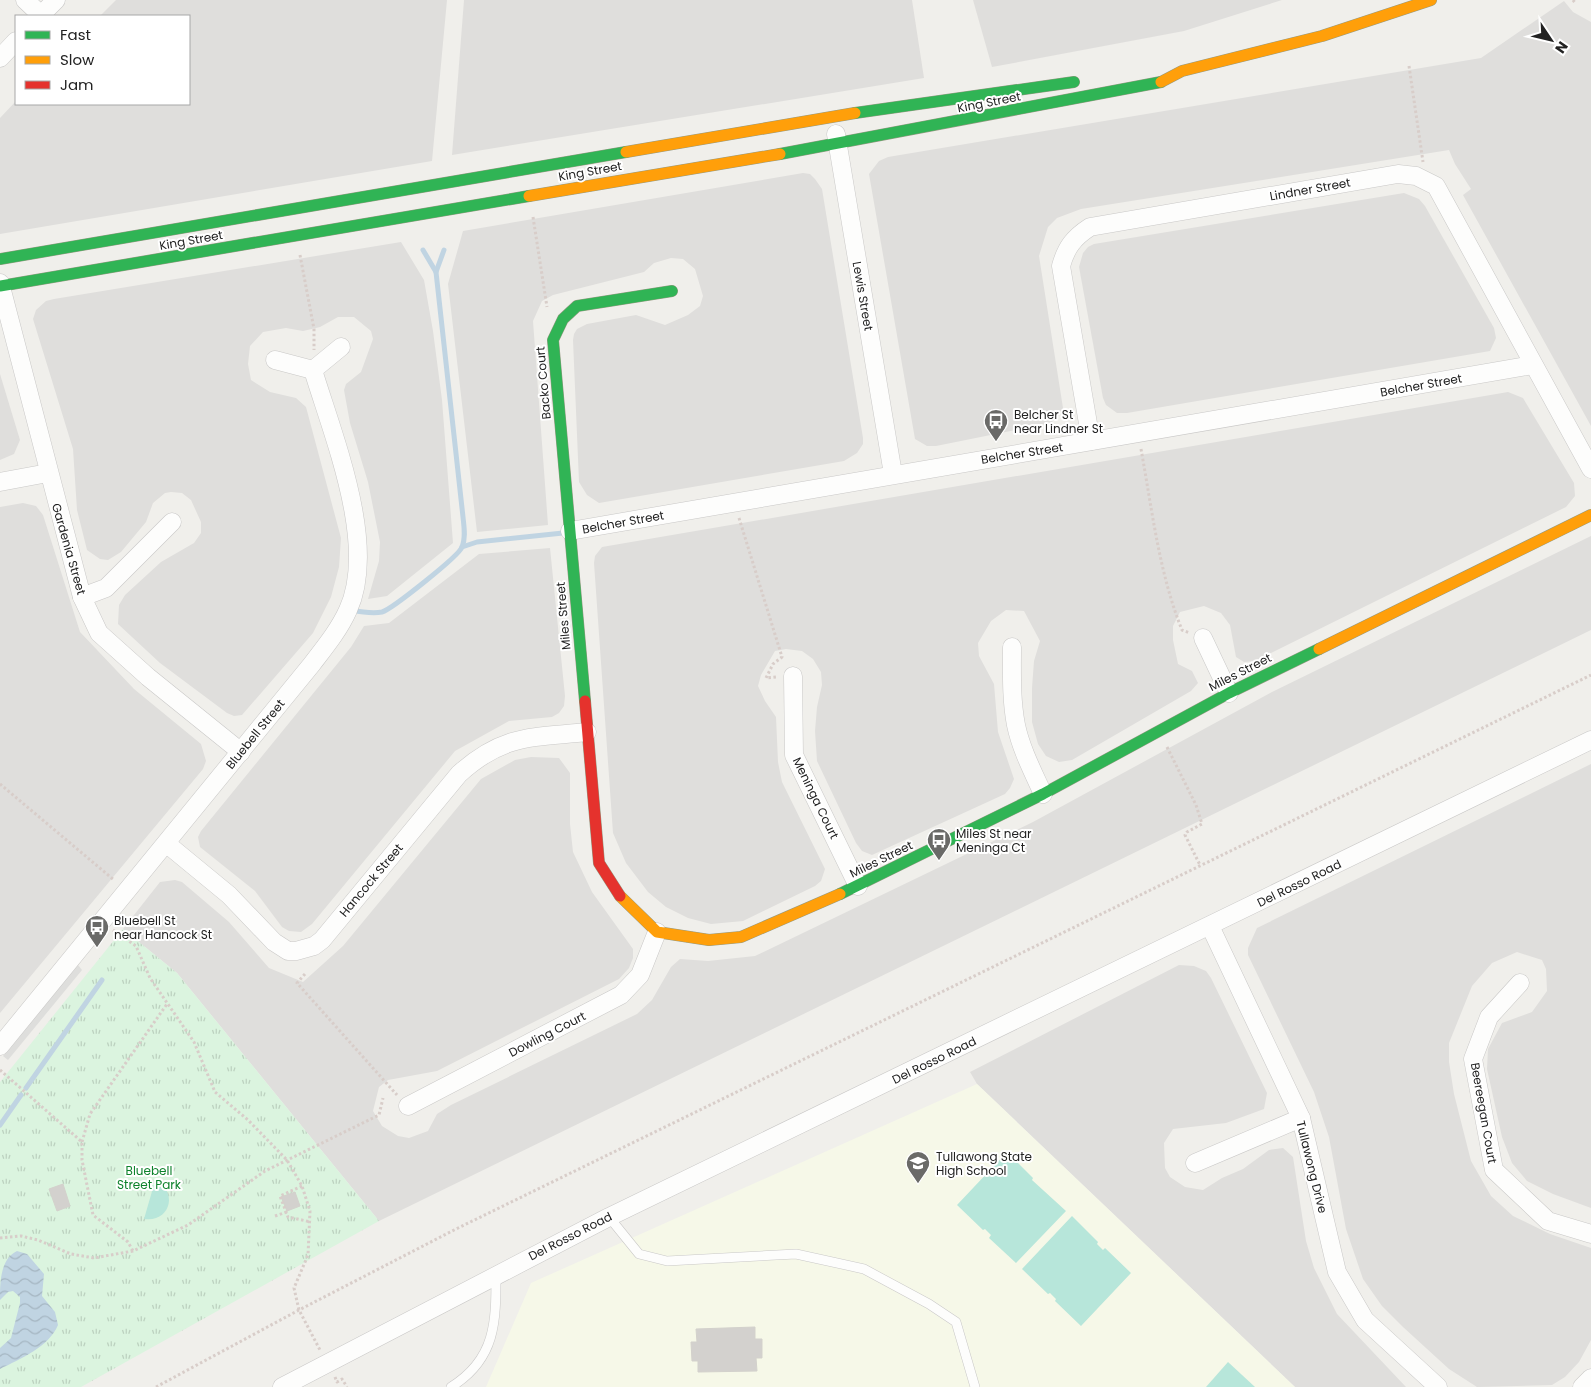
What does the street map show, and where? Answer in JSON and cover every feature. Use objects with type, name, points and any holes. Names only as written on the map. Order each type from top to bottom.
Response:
[{"type":"main road","name":"King Street","points":[[0,285],[838,144],[1109,93],[1160,82],[1182,71],[1322,36],[1431,0]]},
{"type":"main road","name":"King Street","points":[[1156,70],[1182,71]]},
{"type":"main road","name":"King Street","points":[[0,259],[833,117],[1083,81]]},
{"type":"main road","name":"Backo Court","points":[[570,531],[553,340],[563,319],[577,306],[672,291]]},
{"type":"main road","name":"Miles Street","points":[[570,531],[599,863],[618,894],[657,932],[709,940],[741,937],[858,886],[1042,794],[1228,693],[1591,515]]},
{"type":"street","points":[[25,0],[39,15]]},
{"type":"street","points":[[41,15],[56,0]]},
{"type":"street","points":[[0,58],[15,42]]},
{"type":"street","name":"Lewis Street","points":[[833,117],[894,474]]},
{"type":"street","name":"Lindner Street","points":[[1091,441],[1061,266],[1066,249],[1076,236],[1090,227],[1398,174],[1416,176],[1436,186],[1591,469]]},
{"type":"street","name":"Gardenia Street","points":[[0,285],[82,597],[99,633],[148,677],[241,752]]},
{"type":"street","points":[[275,360],[313,370],[341,347]]},
{"type":"street","name":"Belcher Street","points":[[570,531],[1533,365]]},
{"type":"street","name":"Bluebell Street","points":[[0,1046],[167,844],[331,640],[348,610],[355,589],[358,549],[354,508],[313,370]]},
{"type":"street","points":[[0,482],[48,473]]},
{"type":"street","points":[[82,597],[106,588],[172,522]]},
{"type":"street","points":[[1203,638],[1228,693]]},
{"type":"street","points":[[1012,647],[1012,692],[1016,726],[1042,794]]},
{"type":"street","name":"Meninga Court","points":[[793,676],[794,755],[858,886]]},
{"type":"street","name":"Hancock Street","points":[[167,844],[228,895],[274,942],[288,951],[305,950],[322,940],[459,774],[484,753],[518,740],[587,732]]},
{"type":"street","name":"Del Rosso Road","points":[[282,1387],[608,1217],[1591,740]]},
{"type":"street","name":"Tullawong Drive","points":[[1210,926],[1301,1118],[1338,1272],[1365,1320],[1438,1387]]},
{"type":"street","name":"Dowling Court","points":[[408,1106],[621,995],[640,975],[657,932]]},
{"type":"street","name":"Beereegan Court","points":[[1520,983],[1488,1017],[1473,1059],[1494,1170],[1548,1221],[1591,1234]]},
{"type":"street","points":[[1196,1163],[1301,1118]]},
{"type":"street","points":[[1582,1387],[1591,1378]]},
{"type":"lane","points":[[608,1217],[639,1254],[667,1261],[796,1254],[864,1269],[929,1304],[956,1322],[975,1387]]},
{"type":"lane","points":[[451,1387],[475,1367],[488,1348],[496,1311],[496,1274]]},
{"type":"path","points":[[1573,0],[1576,4]]},
{"type":"path","points":[[1409,66],[1426,165]]},
{"type":"path","points":[[532,216],[547,301],[545,312]]},
{"type":"path","points":[[300,254],[314,329],[313,370]]},
{"type":"path","points":[[1141,449],[1158,542],[1176,614],[1182,630],[1203,638]]},
{"type":"path","points":[[735,502],[782,657],[773,664],[766,678],[793,676]]},
{"type":"path","points":[[156,1387],[456,1229],[1591,675]]},
{"type":"path","points":[[1159,731],[1196,805],[1202,824],[1191,829],[1185,835],[1200,865]]},
{"type":"path","points":[[0,784],[116,882]]},
{"type":"path","points":[[102,922],[136,946],[150,978],[194,1042],[215,1092],[248,1120],[287,1160],[302,1186],[310,1211],[311,1222],[308,1255],[294,1288],[299,1310],[337,1382],[342,1379],[347,1387]]},
{"type":"path","points":[[305,974],[297,983],[384,1082]]},
{"type":"path","points":[[133,1251],[128,1242],[93,1214],[82,1160],[82,1142],[90,1114],[167,1004]]},
{"type":"path","points":[[0,1070],[82,1142]]},
{"type":"path","points":[[0,1238],[21,1236],[38,1240],[71,1254],[94,1258],[133,1251],[188,1225],[266,1171],[379,1115],[383,1098]]},
{"type":"path","points":[[302,1186],[280,1196],[288,1217],[311,1222]]},
{"type":"path","points":[[275,1216],[286,1212]]},
{"type":"shaded area","points":[[116,0],[447,0],[432,161],[0,234],[0,118],[15,102],[15,105],[190,105],[190,15],[101,15]]},
{"type":"shaded area","points":[[464,0],[912,0],[924,78],[452,155]]},
{"type":"shaded area","points":[[973,0],[1282,0],[1184,31],[992,67]]},
{"type":"shaded area","points":[[1564,1],[1573,12],[1591,22],[1591,426],[1463,195],[1471,189],[1455,164],[1449,150],[1081,209],[1057,218],[1048,227],[1039,256],[1063,408],[1061,413],[1051,423],[936,446],[927,446],[915,439],[869,174],[879,161],[888,157],[1481,58]]},
{"type":"shaded area","points":[[803,173],[810,174],[822,189],[863,438],[863,444],[857,453],[844,461],[599,503],[587,495],[579,482],[574,334],[577,329],[587,324],[636,315],[665,325],[688,315],[700,306],[703,296],[695,269],[683,259],[671,258],[654,263],[644,272],[553,295],[542,301],[533,321],[548,525],[477,532],[448,284],[463,231]]},
{"type":"shaded area","points":[[1404,193],[1419,199],[1425,206],[1494,328],[1496,338],[1490,351],[1127,413],[1117,413],[1106,405],[1103,398],[1079,267],[1083,253],[1088,247],[1094,244]]},
{"type":"shaded area","points":[[401,242],[424,280],[433,331],[442,400],[453,543],[387,596],[368,599],[379,561],[380,542],[368,482],[350,423],[344,390],[346,384],[361,372],[373,339],[371,331],[354,317],[338,317],[320,327],[303,331],[286,328],[263,332],[250,346],[248,364],[251,380],[270,392],[296,398],[306,407],[341,538],[339,567],[331,597],[313,633],[242,715],[234,716],[227,713],[160,663],[118,624],[119,605],[125,595],[161,562],[194,543],[201,533],[201,522],[191,500],[182,493],[165,493],[153,503],[146,522],[121,552],[108,560],[100,559],[87,550],[77,510],[73,449],[33,319],[36,310],[46,301],[54,299]]},
{"type":"shaded area","points":[[0,374],[20,440],[14,454],[0,460]]},
{"type":"shaded area","points":[[1508,392],[1523,398],[1574,483],[1575,496],[1566,507],[1255,661],[1244,662],[1236,657],[1230,625],[1221,613],[1204,606],[1180,612],[1173,626],[1173,640],[1178,664],[1192,671],[1198,683],[1191,691],[1072,760],[1059,762],[1046,756],[1038,744],[1032,722],[1032,688],[1034,661],[1040,641],[1024,611],[1006,610],[991,621],[978,643],[979,656],[994,684],[998,732],[1014,779],[1010,788],[1005,794],[872,855],[862,851],[856,843],[817,761],[815,731],[817,707],[822,685],[821,672],[813,659],[802,651],[786,649],[775,651],[761,675],[758,686],[776,717],[778,762],[782,782],[825,869],[821,881],[815,886],[743,921],[711,924],[688,918],[666,907],[648,892],[626,863],[613,833],[594,563],[595,556],[602,547]]},
{"type":"shaded area","points":[[23,503],[36,506],[43,515],[80,632],[134,689],[201,744],[206,761],[203,769],[0,1013],[0,507]]},
{"type":"shaded area","points":[[1591,536],[1591,630],[379,1221],[177,973],[123,929],[160,882],[175,880],[182,882],[229,922],[269,968],[303,982],[343,946],[481,779],[515,760],[531,757],[559,758],[570,773],[570,824],[573,852],[592,892],[633,949],[633,958],[629,968],[619,979],[437,1071],[388,1080],[379,1087],[373,1111],[382,1126],[398,1136],[409,1138],[428,1131],[437,1114],[451,1105],[637,1014],[652,1000],[671,967],[680,959],[708,961],[755,956],[1033,822],[1272,692]]},
{"type":"shaded area","points":[[550,548],[565,696],[564,706],[559,713],[552,717],[509,721],[455,751],[312,924],[301,932],[289,931],[282,927],[255,891],[200,847],[198,837],[201,831],[351,647],[364,626],[389,623],[479,554]]},
{"type":"shaded area","points":[[1591,764],[1591,1208],[1553,1194],[1527,1181],[1512,1163],[1502,1137],[1487,1069],[1488,1049],[1502,1023],[1532,1012],[1547,991],[1546,969],[1542,960],[1517,952],[1492,963],[1472,986],[1449,1043],[1449,1062],[1454,1094],[1471,1161],[1491,1196],[1513,1216],[1550,1234],[1591,1248],[1591,1340],[1579,1362],[1565,1377],[1552,1385],[1477,1387],[1449,1369],[1403,1327],[1382,1306],[1363,1279],[1346,1229],[1329,1137],[1314,1092],[1248,955],[1248,948],[1257,928]]},
{"type":"shaded area","points":[[78,965],[82,970],[8,1060],[3,1056]]},
{"type":"shaded area","points":[[1179,965],[1194,966],[1206,971],[1211,978],[1267,1093],[1264,1109],[1226,1123],[1173,1129],[1164,1143],[1165,1168],[1170,1177],[1185,1187],[1203,1190],[1222,1178],[1243,1169],[1269,1150],[1283,1148],[1293,1157],[1306,1241],[1314,1268],[1337,1314],[1406,1387],[1295,1387],[977,1084],[970,1072]]},
{"type":"shaded area","name":"Tullawong State High School","points":[[977,1084],[1295,1387],[486,1387],[531,1283]]},
{"type":"green space","name":"Bluebell Street Park","points":[[123,929],[177,973],[379,1221],[81,1387],[0,1387],[0,1082]]},
{"type":"green space","points":[[1007,1152],[1033,1178],[1032,1180],[1066,1211],[1016,1263],[989,1238],[991,1235],[985,1229],[983,1230],[957,1205]]},
{"type":"green space","points":[[155,1181],[167,1192],[169,1198],[168,1205],[160,1216],[153,1219],[144,1219]]},
{"type":"green space","points":[[1072,1216],[1098,1242],[1097,1244],[1103,1250],[1105,1248],[1131,1273],[1081,1326],[1055,1301],[1056,1299],[1050,1293],[1048,1294],[1022,1269]]},
{"type":"green space","points":[[1228,1362],[1255,1387],[1206,1387]]},
{"type":"water","points":[[17,1251],[27,1254],[44,1274],[42,1296],[55,1312],[58,1325],[54,1333],[41,1346],[0,1369],[0,1348],[11,1338],[20,1303],[20,1297],[13,1291],[8,1292],[0,1300],[2,1272],[7,1260]]},
{"type":"building","points":[[63,1184],[70,1206],[57,1211],[49,1189]]},
{"type":"building","points":[[295,1192],[300,1206],[287,1211],[281,1197]]},
{"type":"building","points":[[755,1327],[755,1339],[762,1339],[762,1358],[756,1358],[757,1371],[698,1372],[698,1361],[692,1361],[691,1342],[697,1342],[696,1329]]},
{"type":"waterway","points":[[351,610],[374,613],[388,609],[450,561],[462,547],[464,540],[464,525],[436,272],[423,250]]},
{"type":"waterway","points":[[436,272],[444,250]]},
{"type":"waterway","points":[[462,547],[477,542],[563,533]]},
{"type":"waterway","points":[[26,1088],[102,980]]},
{"type":"waterway","points":[[0,1125],[21,1095]]},
{"type":"traffic: fast","points":[[855,113],[1074,82]]},
{"type":"traffic: fast","points":[[780,154],[1161,82]]},
{"type":"traffic: fast","points":[[0,259],[626,152]]},
{"type":"traffic: fast","points":[[0,286],[529,196]]},
{"type":"traffic: fast","points":[[585,701],[553,340],[563,319],[577,306],[672,291]]},
{"type":"traffic: fast","points":[[840,894],[1043,794],[1229,693],[1319,649]]},
{"type":"traffic: slow","points":[[1161,82],[1182,71],[1322,36],[1431,0]]},
{"type":"traffic: slow","points":[[626,152],[855,113]]},
{"type":"traffic: slow","points":[[529,196],[780,154]]},
{"type":"traffic: slow","points":[[1319,649],[1591,515]]},
{"type":"traffic: slow","points":[[620,896],[657,932],[709,940],[741,937],[840,894]]},
{"type":"traffic: jam","points":[[585,701],[599,863],[620,896]]},
{"type":"place","name":"Belcher St near Lindner St","points":[[996,442]]},
{"type":"place","name":"Miles St near Meninga Ct","points":[[939,861]]},
{"type":"place","name":"Bluebell St near Hancock St","points":[[97,948]]},
{"type":"place","name":"Tullawong State High School","points":[[918,1184]]}]
